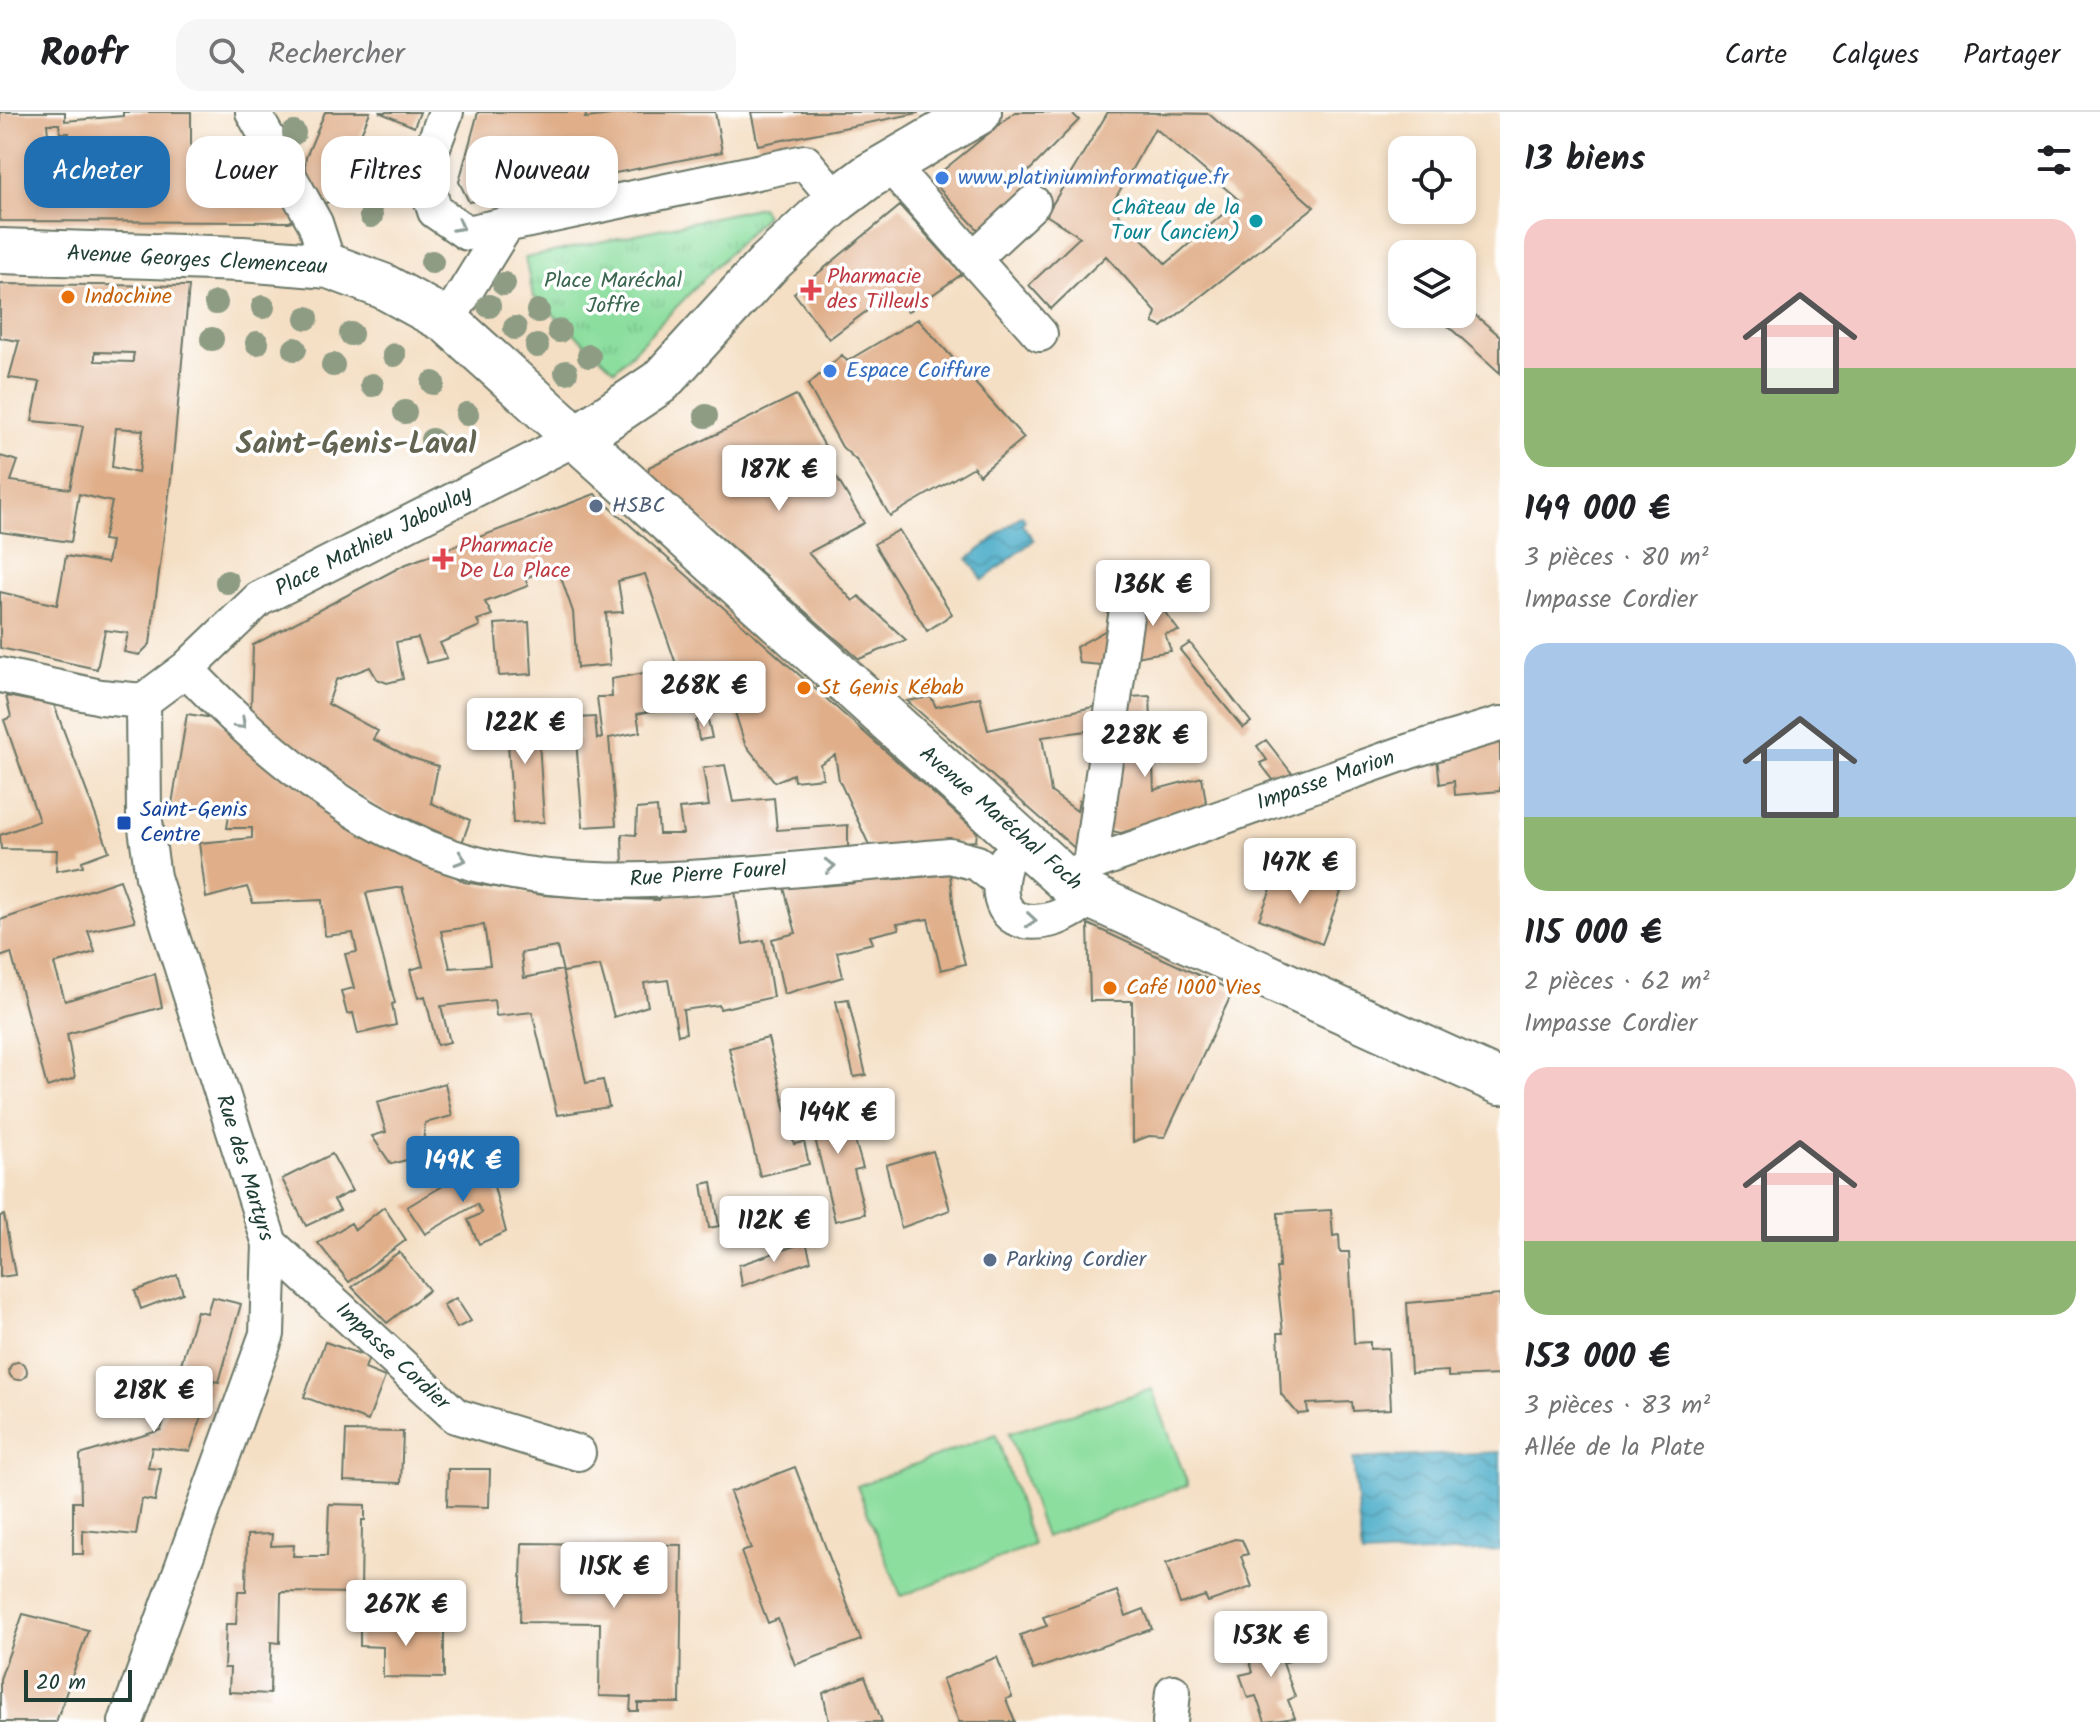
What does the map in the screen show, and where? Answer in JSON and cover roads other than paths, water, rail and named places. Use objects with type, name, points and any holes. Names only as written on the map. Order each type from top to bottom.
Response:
[{"type":"main road","points":[[578,437],[660,382],[768,264],[837,200],[889,164],[979,112]]},
{"type":"main road","name":"Avenue Georges Clemenceau","points":[[0,251],[242,259],[329,266],[383,286],[447,321],[578,437]]},
{"type":"main road","name":"Avenue Maréchal Foch","points":[[578,437],[1016,838],[1084,882],[1500,1082]]},
{"type":"street","points":[[253,112],[315,223],[329,266]]},
{"type":"street","points":[[446,112],[423,173],[435,211],[467,233],[805,162],[837,200]]},
{"type":"street","points":[[889,164],[1040,334]]},
{"type":"street","points":[[973,259],[1033,203]]},
{"type":"street","points":[[447,321],[505,227]]},
{"type":"street","name":"Place Mathieu Jaboulay","points":[[186,669],[259,599],[578,437]]},
{"type":"street","points":[[1016,838],[999,880],[999,898],[1010,915],[1024,922],[1051,920],[1084,882],[1126,616]]},
{"type":"street","points":[[0,675],[101,697],[143,701],[186,669]]},
{"type":"street","name":"Rue Pierre Fourel","points":[[186,669],[265,747],[374,823],[462,860],[539,876],[640,882],[950,856],[977,863],[999,880]]},
{"type":"street","name":"Rue des Martyrs","points":[[126,1722],[267,1334],[270,1244],[153,877],[144,814],[143,701]]},
{"type":"street","name":"Impasse Marion","points":[[1084,882],[1410,751],[1500,724]]},
{"type":"street","name":"Impasse Cordier","points":[[270,1244],[456,1416],[578,1453]]},
{"type":"water","points":[[1022,515],[1025,520],[1022,524],[1034,540],[983,580],[968,559]]},
{"type":"water","points":[[1500,1452],[1500,1550],[1362,1556],[1353,1459]]},
{"type":"place","name":"www.platiniuminformatique.fr","points":[[942,178]]},
{"type":"place","name":"Château de la Tour (ancien)","points":[[1256,221]]},
{"type":"place","name":"Pharmacie des Tilleuls","points":[[811,290]]},
{"type":"place","name":"Indochine","points":[[68,297]]},
{"type":"place","name":"Espace Coiffure","points":[[830,371]]},
{"type":"place","name":"HSBC","points":[[596,506]]},
{"type":"place","name":"Pharmacie De La Place","points":[[443,559]]},
{"type":"place","name":"St Genis Kébab","points":[[804,688]]},
{"type":"place","name":"Saint-Genis Centre","points":[[124,823]]},
{"type":"place","name":"Café 1000 Vies","points":[[1110,988]]},
{"type":"place","name":"Parking Cordier","points":[[990,1260]]},
{"type":"district","name":"Saint-Genis-Laval","points":[[356,445]]},
{"type":"park label","name":"Place Maréchal Joffre","points":[[613,294]]}]
